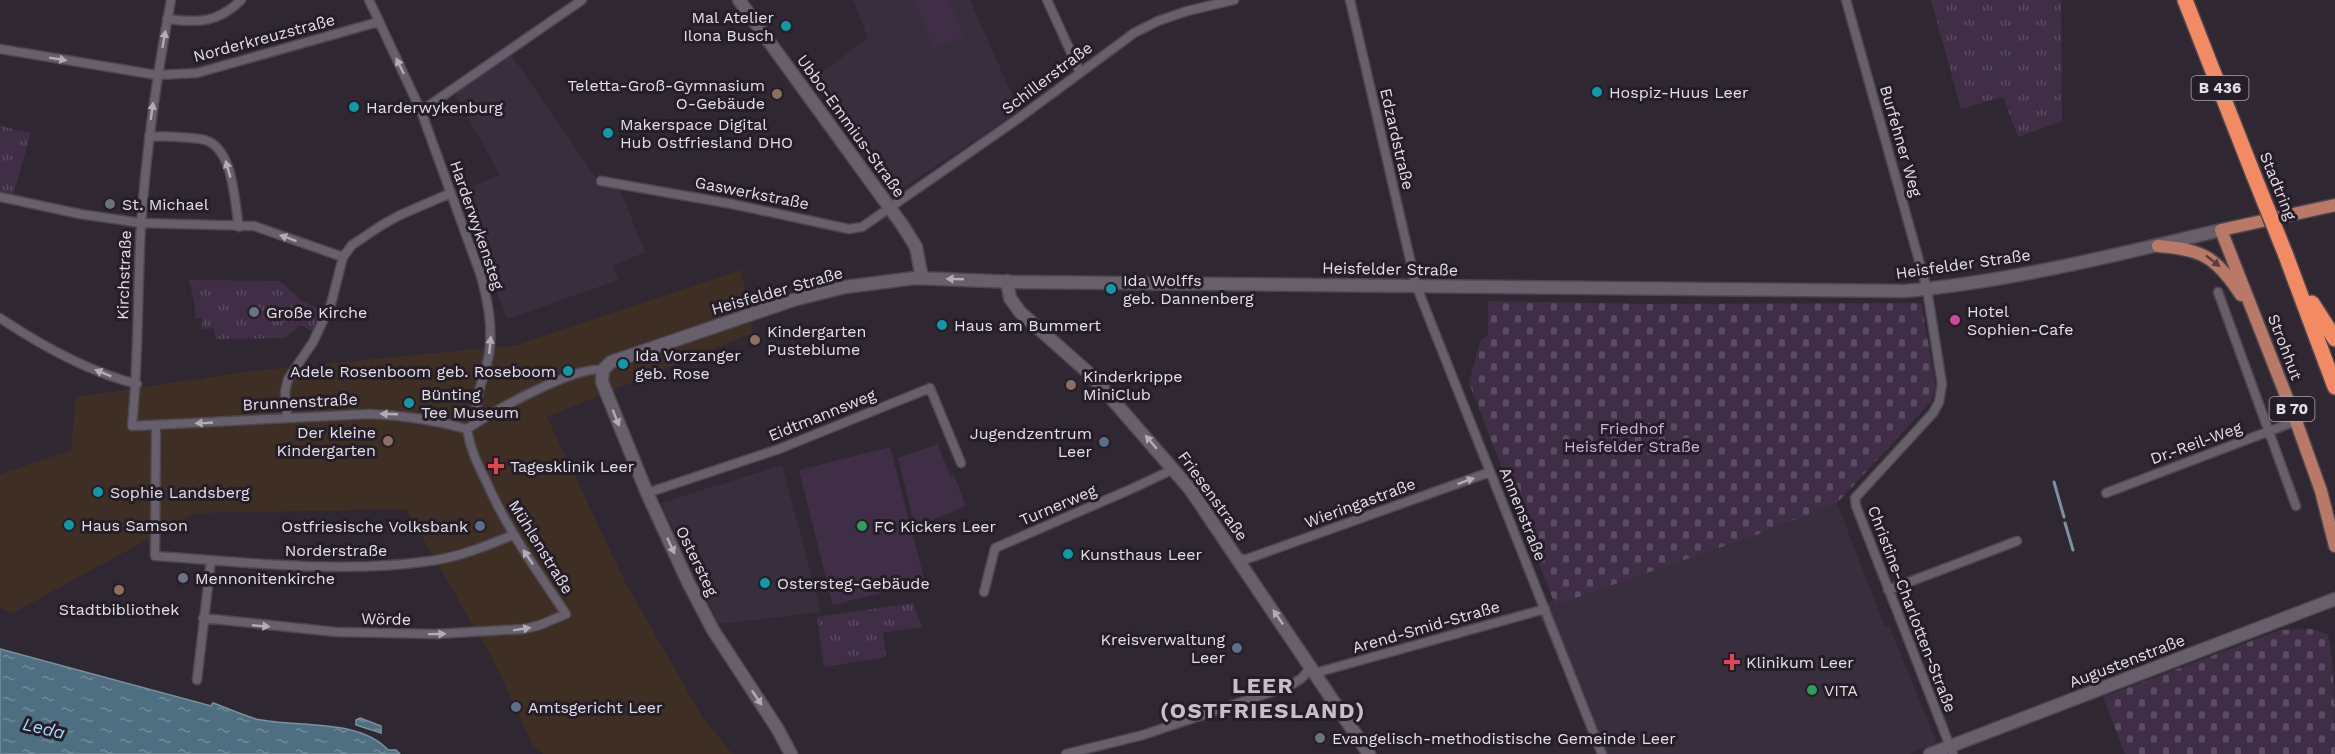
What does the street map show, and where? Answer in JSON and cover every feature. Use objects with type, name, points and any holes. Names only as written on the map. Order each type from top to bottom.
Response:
[{"type":"highway","name":"Stadtring","points":[[2185,0],[2285,253],[2335,387]]},
{"type":"highway","points":[[2285,253],[2317,314],[2335,339]]},
{"type":"main road","name":"Ubbo-Emmius-Straße","points":[[739,0],[891,207],[916,247],[922,278]]},
{"type":"main road","name":"Heisfelder Straße","points":[[603,370],[615,360],[793,300],[861,284],[922,278],[1007,281],[1905,291],[2049,268],[2158,246],[2335,205]]},
{"type":"main road","name":"Strohhut","points":[[2221,230],[2296,421],[2321,491],[2335,546]]},
{"type":"main road","points":[[2158,246],[2193,250],[2217,262],[2229,276],[2261,327]]},
{"type":"main road","name":"Friesenstraße","points":[[1007,281],[1010,298],[1020,312],[1092,376],[1174,469],[1239,559],[1369,754]]},
{"type":"main road","name":"Ostersteg","points":[[603,370],[601,379],[603,386],[647,493],[688,582],[713,630],[777,728],[791,754]]},
{"type":"main road","name":"Augustenstraße","points":[[1930,754],[1952,750],[2335,599]]},
{"type":"street","name":"Kirchstraße","points":[[132,426],[137,384],[141,223],[157,75],[171,0]]},
{"type":"street","points":[[167,19],[194,22],[213,18],[229,12],[242,0]]},
{"type":"street","name":"Harderwykensteg","points":[[369,0],[421,111],[481,276],[490,318],[489,354],[475,410],[477,422]]},
{"type":"street","points":[[421,111],[582,0]]},
{"type":"street","points":[[1047,0],[1080,72]]},
{"type":"street","points":[[1185,0],[1187,11]]},
{"type":"street","name":"Schillerstraße","points":[[891,207],[1019,118],[1134,33],[1158,21],[1187,11],[1234,0]]},
{"type":"street","name":"Edzardstraße","points":[[1350,0],[1416,285]]},
{"type":"street","name":"Burfehner Weg","points":[[1846,0],[1927,289]]},
{"type":"street","name":"Norderkreuzstraße","points":[[0,49],[157,75],[196,73],[378,22]]},
{"type":"street","points":[[149,136],[184,137],[215,145],[224,155],[229,168],[239,226]]},
{"type":"street","name":"Gaswerkstraße","points":[[602,181],[732,204],[849,229],[867,225],[891,207]]},
{"type":"street","points":[[287,418],[285,392],[288,379],[313,342],[331,304],[343,256],[352,245],[382,225],[426,202],[452,193]]},
{"type":"street","points":[[0,197],[80,214],[141,223],[254,226],[343,256]]},
{"type":"street","name":"Annenstraße","points":[[1416,285],[1602,754]]},
{"type":"street","name":"Christine-Charlotten-Straße","points":[[1927,289],[1942,384],[1939,402],[1933,413],[1855,498],[1888,590],[1952,750]]},
{"type":"street","points":[[2218,292],[2296,506]]},
{"type":"street","points":[[0,318],[70,360],[116,379],[137,384]]},
{"type":"street","name":"Heisfelder Straße","points":[[467,429],[564,379],[593,369],[603,370]]},
{"type":"street","name":"Eidtmannsweg","points":[[647,493],[779,449],[930,388],[961,463]]},
{"type":"street","name":"Brunnenstraße","points":[[132,426],[398,414],[444,422],[467,429]]},
{"type":"street","name":"Dr.-Reil-Weg","points":[[2106,493],[2296,421]]},
{"type":"street","name":"Norderstraße","points":[[156,425],[155,556],[307,566],[387,565],[432,561],[513,535]]},
{"type":"street","name":"Mühlenstraße","points":[[467,429],[470,449],[513,535],[566,614]]},
{"type":"street","name":"Turnerweg","points":[[984,592],[995,548],[1174,469]]},
{"type":"street","name":"Wieringastraße","points":[[1239,559],[1247,559],[1490,472]]},
{"type":"street","points":[[1888,590],[2017,541]]},
{"type":"street","points":[[197,680],[211,560]]},
{"type":"street","name":"Arend-Smid-Straße","points":[[1313,670],[1545,609]]},
{"type":"street","name":"Wörde","points":[[203,618],[336,632],[436,634],[524,630],[566,614]]},
{"type":"street","points":[[1069,754],[1143,735],[1196,718],[1302,680],[1313,670]]},
{"type":"shaded area","points":[[853,0],[970,0],[1019,111],[901,189],[816,77],[868,38]]},
{"type":"shaded area","points":[[510,53],[600,184],[619,187],[645,252],[613,266],[618,280],[507,319],[461,191],[500,175],[454,92]]},
{"type":"shaded area","points":[[741,270],[753,333],[547,417],[626,584],[704,720],[733,754],[543,754],[532,744],[496,665],[406,509],[196,513],[11,614],[0,607],[0,474],[71,450],[76,397],[252,371],[517,345]]},
{"type":"shaded area","points":[[782,465],[821,612],[719,624],[661,503]]},
{"type":"shaded area","name":"Klinikum Leer","points":[[1837,503],[1885,627],[1889,626],[1937,743],[1909,754],[1600,754],[1535,607],[1710,548],[1756,535]]},
{"type":"green space","points":[[913,0],[949,0],[964,36],[934,49]]},
{"type":"green space","points":[[1931,0],[2061,0],[2062,121],[2018,137],[2003,97],[1961,109]]},
{"type":"green space","points":[[0,126],[31,133],[13,195],[0,194]]},
{"type":"green space","points":[[189,280],[280,281],[302,301],[324,312],[315,332],[300,325],[285,338],[216,339],[214,328],[202,329],[202,318],[195,318],[195,306]]},
{"type":"green space","name":"Friedhof Heisfelder Straße","points":[[1488,301],[1655,304],[1921,303],[1936,387],[1931,402],[1837,503],[1756,535],[1555,605],[1469,383],[1480,341],[1488,335]]},
{"type":"green space","points":[[938,444],[950,476],[954,475],[966,506],[915,527],[898,458]]},
{"type":"green space","name":"FC Kickers Leer","points":[[890,447],[925,582],[833,605],[799,470]]},
{"type":"green space","points":[[913,603],[922,627],[883,633],[886,657],[824,667],[817,617]]},
{"type":"green space","points":[[2311,629],[2328,634],[2335,708],[2335,754],[2125,754],[2103,697],[2280,630]]},
{"type":"water","name":"Leda","points":[[0,649],[211,706],[213,703],[256,719],[326,726],[361,733],[376,740],[388,750],[396,750],[400,754],[0,754]]},
{"type":"water","points":[[360,718],[381,726],[381,733],[356,725],[356,720]]},
{"type":"waterway","points":[[2054,482],[2064,517]]},
{"type":"waterway","points":[[2065,523],[2073,550]]},
{"type":"place","name":"Mal Atelier Ilona Busch","points":[[786,26]]},
{"type":"place","name":"Hospiz-Huus Leer","points":[[1597,92]]},
{"type":"place","name":"Teletta-Groß-Gymnasium O-Gebäude","points":[[777,94]]},
{"type":"place","name":"Harderwykenburg","points":[[354,107]]},
{"type":"place","name":"Makerspace Digital Hub Ostfriesland DHO","points":[[608,133]]},
{"type":"place","name":"St. Michael","points":[[110,204]]},
{"type":"place","name":"Ida Wolffs geb. Dannenberg","points":[[1111,289]]},
{"type":"place","name":"Große Kirche","points":[[254,312]]},
{"type":"place","name":"Hotel Sophien-Cafe","points":[[1955,320]]},
{"type":"place","name":"Haus am Bummert","points":[[942,325]]},
{"type":"place","name":"Kindergarten Pusteblume","points":[[755,340]]},
{"type":"place","name":"Ida Vorzanger geb. Rose","points":[[623,364]]},
{"type":"place","name":"Adele Rosenboom geb. Roseboom","points":[[568,371]]},
{"type":"place","name":"Kinderkrippe MiniClub","points":[[1071,385]]},
{"type":"place","name":"Bünting Tee Museum","points":[[409,403]]},
{"type":"place","name":"Der kleine Kindergarten","points":[[388,441]]},
{"type":"place","name":"Jugendzentrum Leer","points":[[1104,442]]},
{"type":"place","name":"Tagesklinik Leer","points":[[496,466]]},
{"type":"place","name":"Sophie Landsberg","points":[[98,492]]},
{"type":"place","name":"Haus Samson","points":[[69,525]]},
{"type":"place","name":"Ostfriesische Volksbank","points":[[480,526]]},
{"type":"place","name":"FC Kickers Leer","points":[[862,526]]},
{"type":"place","name":"Kunsthaus Leer","points":[[1068,554]]},
{"type":"place","name":"Mennonitenkirche","points":[[183,578]]},
{"type":"place","name":"Ostersteg-Gebäude","points":[[765,583]]},
{"type":"place","name":"Stadtbibliothek","points":[[119,590]]},
{"type":"place","name":"Kreisverwaltung Leer","points":[[1237,648]]},
{"type":"place","name":"Klinikum Leer","points":[[1732,662]]},
{"type":"place","name":"VITA","points":[[1812,690]]},
{"type":"place","name":"Amtsgericht Leer","points":[[516,707]]},
{"type":"place","name":"Evangelisch-methodistische Gemeinde Leer","points":[[1320,738]]},
{"type":"district","name":"LEER (OSTFRIESLAND)","points":[[1263,698]]}]
